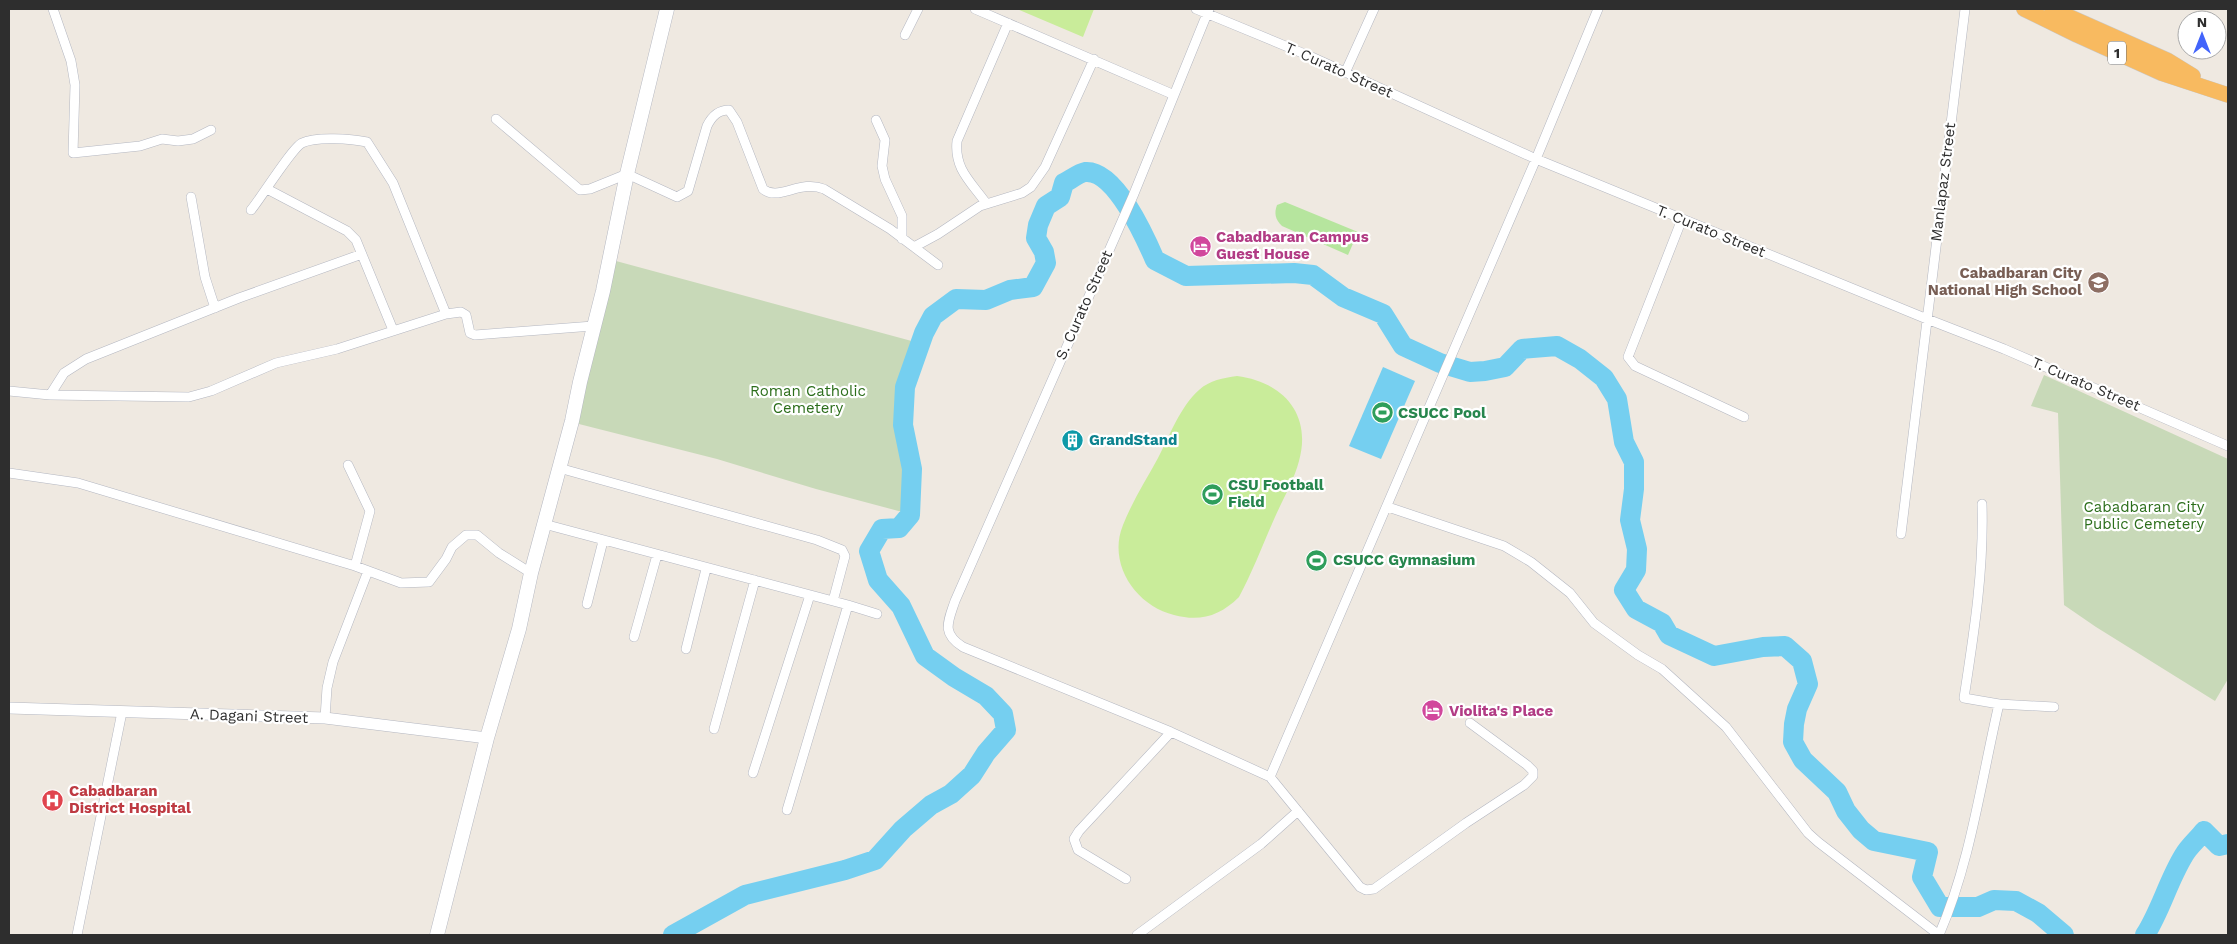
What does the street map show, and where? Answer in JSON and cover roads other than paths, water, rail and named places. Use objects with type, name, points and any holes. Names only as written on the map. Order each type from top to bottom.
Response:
[{"type":"highway","name":"1","points":[[2024,9],[2041,19],[2162,72],[2228,95]]},
{"type":"highway","name":"1","points":[[2052,9],[2167,60],[2214,89]]},
{"type":"main road","points":[[437,935],[487,738],[519,629],[531,573],[603,291],[627,174],[667,9]]},
{"type":"street","points":[[53,9],[71,61],[76,85],[73,153],[140,146],[162,139],[178,141],[193,139],[211,130]]},
{"type":"street","points":[[904,35],[918,9]]},
{"type":"street","points":[[975,9],[1172,94]]},
{"type":"street","name":"T. Curato Street","points":[[1196,9],[1208,11],[1536,159],[1927,320],[2076,379],[2228,446]]},
{"type":"street","points":[[1346,73],[1374,9]]},
{"type":"street","points":[[1470,723],[1527,764],[1533,771],[1534,776],[1524,785],[1466,823],[1374,889],[1366,890],[1360,887],[1270,777],[1388,507],[1440,379],[1536,159],[1598,9]]},
{"type":"street","name":"Manlapaz Street","points":[[1901,534],[1965,9]]},
{"type":"street","name":"S. Curato Street","points":[[1208,11],[1172,94],[1133,196],[955,601],[948,628],[949,635],[958,644],[1029,676],[1171,732],[1270,777]]},
{"type":"street","points":[[986,203],[959,166],[956,156],[957,141],[1008,23]]},
{"type":"street","points":[[914,246],[938,234],[986,203],[1022,194],[1031,187],[1045,167],[1094,59]]},
{"type":"street","points":[[496,119],[580,190],[590,189],[627,174],[673,196],[688,191],[706,126],[719,111],[729,110],[737,122],[763,189],[767,192],[777,194],[805,185],[818,186],[890,229],[938,265]]},
{"type":"street","points":[[876,120],[886,146],[882,161],[885,179],[902,216],[902,239]]},
{"type":"street","points":[[251,210],[289,157],[302,143],[343,139],[367,142],[394,183],[446,314]]},
{"type":"street","points":[[267,189],[347,231],[356,240],[393,330]]},
{"type":"street","points":[[191,197],[205,277],[215,308]]},
{"type":"street","points":[[1682,219],[1628,356],[1635,366],[1744,417]]},
{"type":"street","points":[[50,395],[60,377],[73,366],[215,308],[362,254]]},
{"type":"street","points":[[9,392],[50,395],[189,397],[276,363],[337,349],[446,314],[461,312],[466,315],[470,333],[475,335],[593,326]]},
{"type":"street","points":[[348,465],[370,511],[355,566]]},
{"type":"street","points":[[559,468],[817,540],[842,550],[845,556],[833,601]]},
{"type":"street","points":[[9,473],[78,483],[355,566],[401,584],[429,582],[446,559],[452,547],[466,535],[477,535],[499,553],[531,573]]},
{"type":"street","points":[[1982,504],[1984,545],[1979,604],[1964,698],[1999,704],[2054,707]]},
{"type":"street","points":[[1388,507],[1504,546],[1531,562],[1570,593],[1594,623],[1638,655],[1662,669],[1726,728],[1808,833],[1939,935],[1958,887],[1977,810],[1999,704]]},
{"type":"street","points":[[544,524],[877,614]]},
{"type":"street","points":[[587,604],[603,541]]},
{"type":"street","points":[[634,637],[657,555]]},
{"type":"street","points":[[686,649],[706,568]]},
{"type":"street","points":[[325,718],[327,688],[333,662],[368,571]]},
{"type":"street","points":[[714,729],[755,580]]},
{"type":"street","points":[[753,773],[810,595]]},
{"type":"street","points":[[787,810],[848,605]]},
{"type":"street","name":"A. Dagani Street","points":[[9,708],[325,718],[487,738]]},
{"type":"street","points":[[76,935],[122,712]]},
{"type":"street","points":[[1126,879],[1078,850],[1074,839],[1079,831],[1171,732]]},
{"type":"street","points":[[1137,935],[1261,844],[1298,811]]},
{"type":"water","name":"CSUCC Pool","points":[[1383,367],[1415,381],[1381,459],[1349,446]]},
{"type":"waterway","points":[[673,935],[745,895],[845,870],[875,860],[903,829],[931,805],[951,794],[972,775],[986,753],[1006,730],[1003,714],[986,696],[954,677],[925,656],[901,606],[878,580],[869,551],[882,529],[899,528],[910,515],[912,469],[903,425],[905,387],[924,333],[933,316],[956,299],[986,300],[1010,290],[1033,287],[1046,263],[1044,252],[1036,238],[1038,225],[1046,206],[1060,197],[1064,183],[1085,172],[1096,174],[1107,181],[1118,192],[1128,206],[1155,260],[1186,276],[1294,273],[1313,275],[1343,297],[1383,314],[1403,346],[1440,363],[1470,372],[1505,367],[1522,349],[1557,346],[1580,359],[1604,378],[1617,399],[1624,442],[1634,462],[1634,489],[1630,520],[1637,549],[1636,570],[1624,590],[1636,609],[1662,623],[1669,635],[1714,656],[1763,647],[1785,646],[1802,661],[1808,684],[1797,709],[1793,742],[1803,760],[1837,792],[1846,811],[1861,830],[1874,841],[1928,852],[1922,877],[1940,907],[1978,907],[1994,900],[2016,901],[2038,913],[2064,935]]},
{"type":"waterway","points":[[2145,935],[2156,916],[2178,865],[2188,849],[2204,831],[2219,846],[2228,844]]},
{"type":"place","name":"Cabadbaran Campus Guest House","points":[[1200,246]]},
{"type":"place","name":"Cabadbaran City National High School","points":[[2098,282]]},
{"type":"place","name":"CSUCC Pool","points":[[1382,413]]},
{"type":"place","name":"GrandStand","points":[[1073,440]]},
{"type":"place","name":"CSU Football Field","points":[[1212,494]]},
{"type":"place","name":"CSUCC Gymnasium","points":[[1317,560]]},
{"type":"place","name":"Violita's Place","points":[[1433,711]]},
{"type":"place","name":"Cabadbaran District Hospital","points":[[53,800]]},
{"type":"park label","name":"Roman Catholic Cemetery","points":[[808,400]]},
{"type":"park label","name":"Cabadbaran City Public Cemetery","points":[[2144,516]]}]
